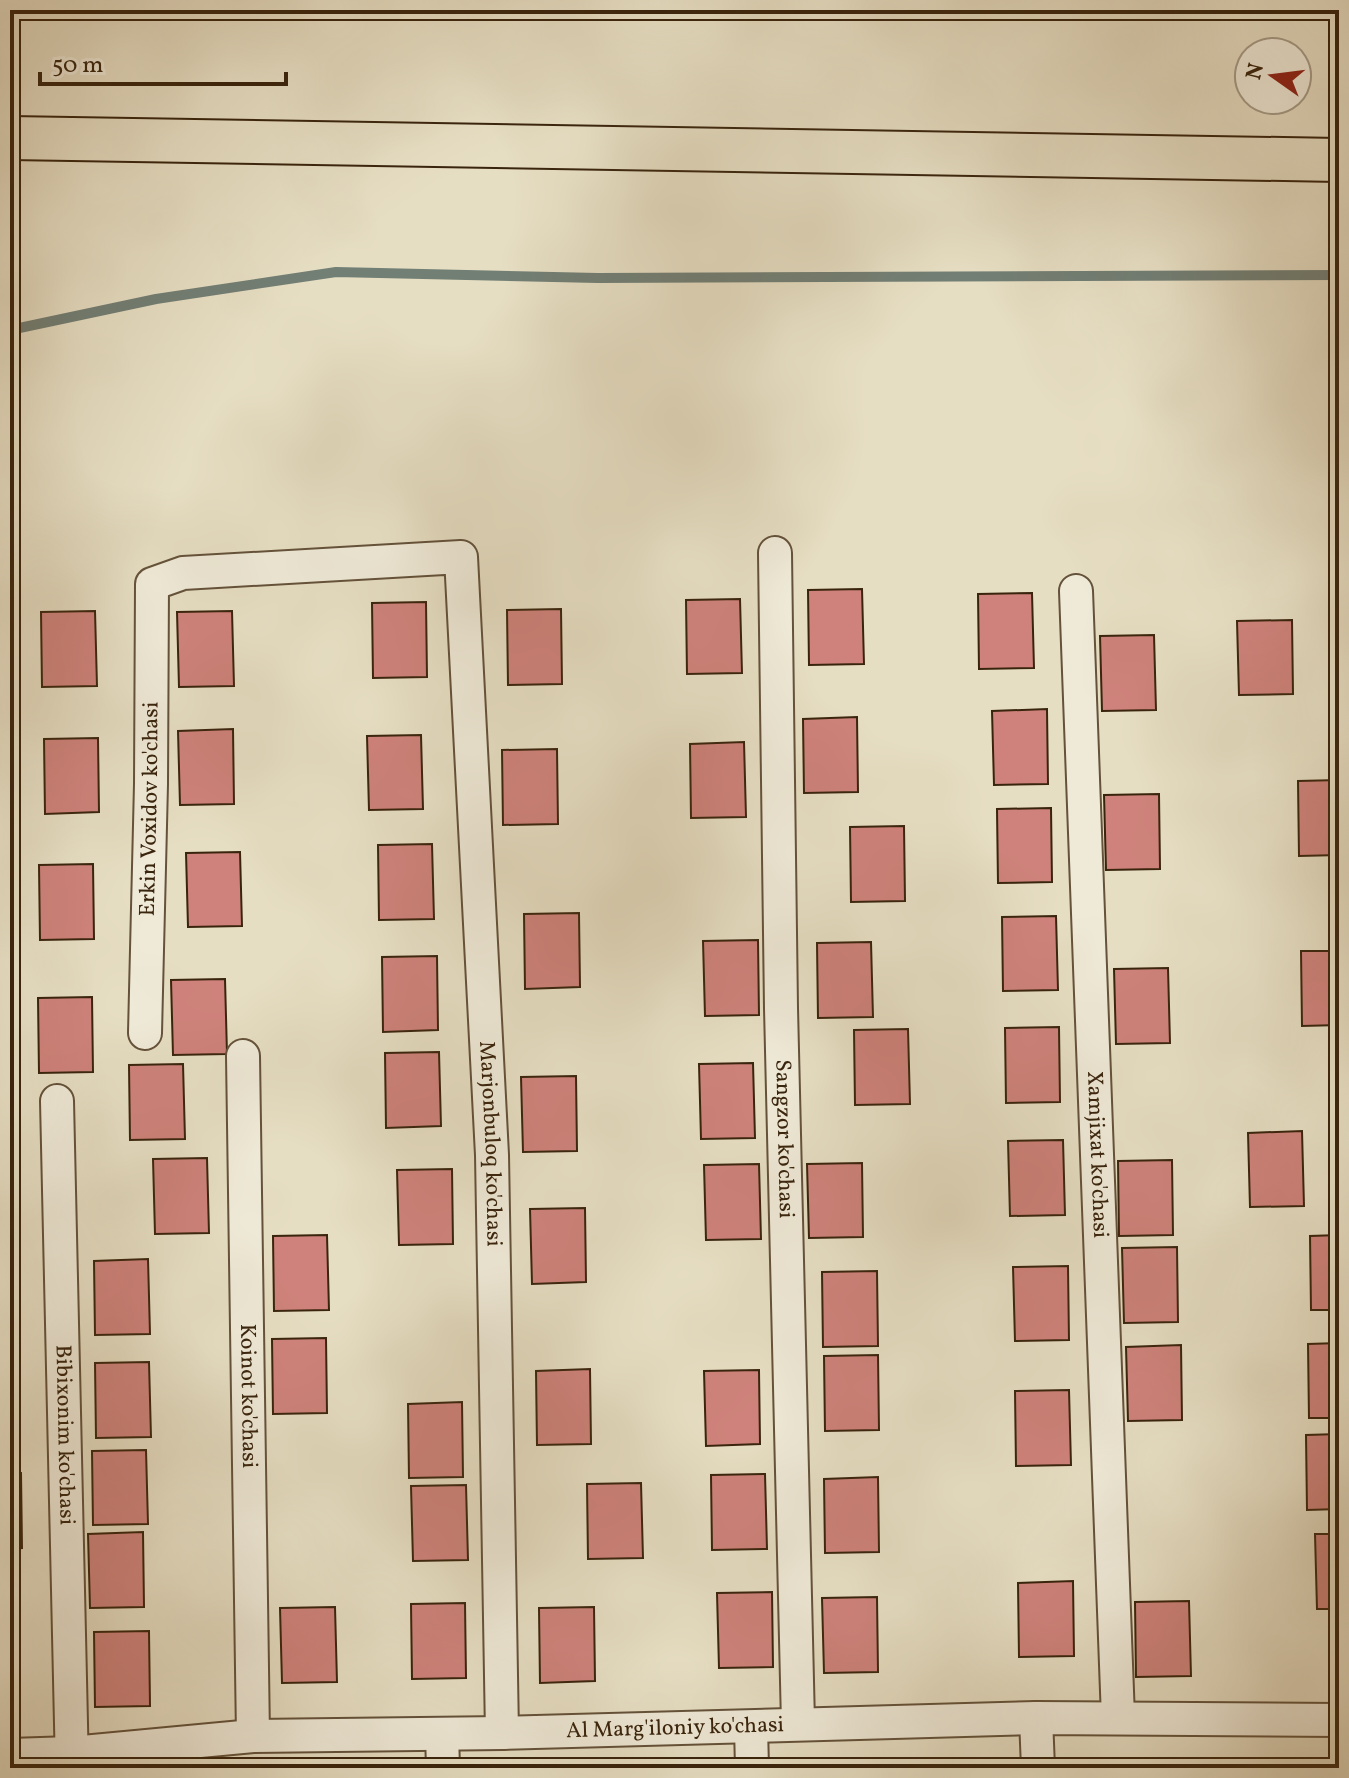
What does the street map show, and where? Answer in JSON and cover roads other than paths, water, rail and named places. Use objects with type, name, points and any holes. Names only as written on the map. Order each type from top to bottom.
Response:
[{"type":"main road","points":[[10,138],[1339,160]]},
{"type":"street","name":"Sangzor ko'chasi","points":[[775,553],[781,1008],[798,1723]]},
{"type":"street","name":"Marjonbuloq ko'chasi","points":[[152,584],[183,573],[461,557],[492,1155],[502,1733]]},
{"type":"street","name":"Erkin Voxidov ko'chasi","points":[[145,1033],[152,584]]},
{"type":"street","name":"Xamjixat ko'chasi","points":[[1076,591],[1118,1718]]},
{"type":"street","name":"Koinot ko'chasi","points":[[243,1056],[253,1736]]},
{"type":"street","name":"Bibixonim ko'chasi","points":[[57,1101],[72,1760]]},
{"type":"street","name":"Al Marg'iloniy ko'chasi","points":[[10,1755],[72,1760],[253,1736],[502,1733],[1036,1718],[1339,1720]]},
{"type":"street","points":[[1036,1718],[1038,1768]]},
{"type":"street","points":[[751,1727],[752,1768]]},
{"type":"street","points":[[442,1734],[443,1768]]},
{"type":"waterway","points":[[10,330],[156,299],[336,272],[598,278],[1339,275]]}]
